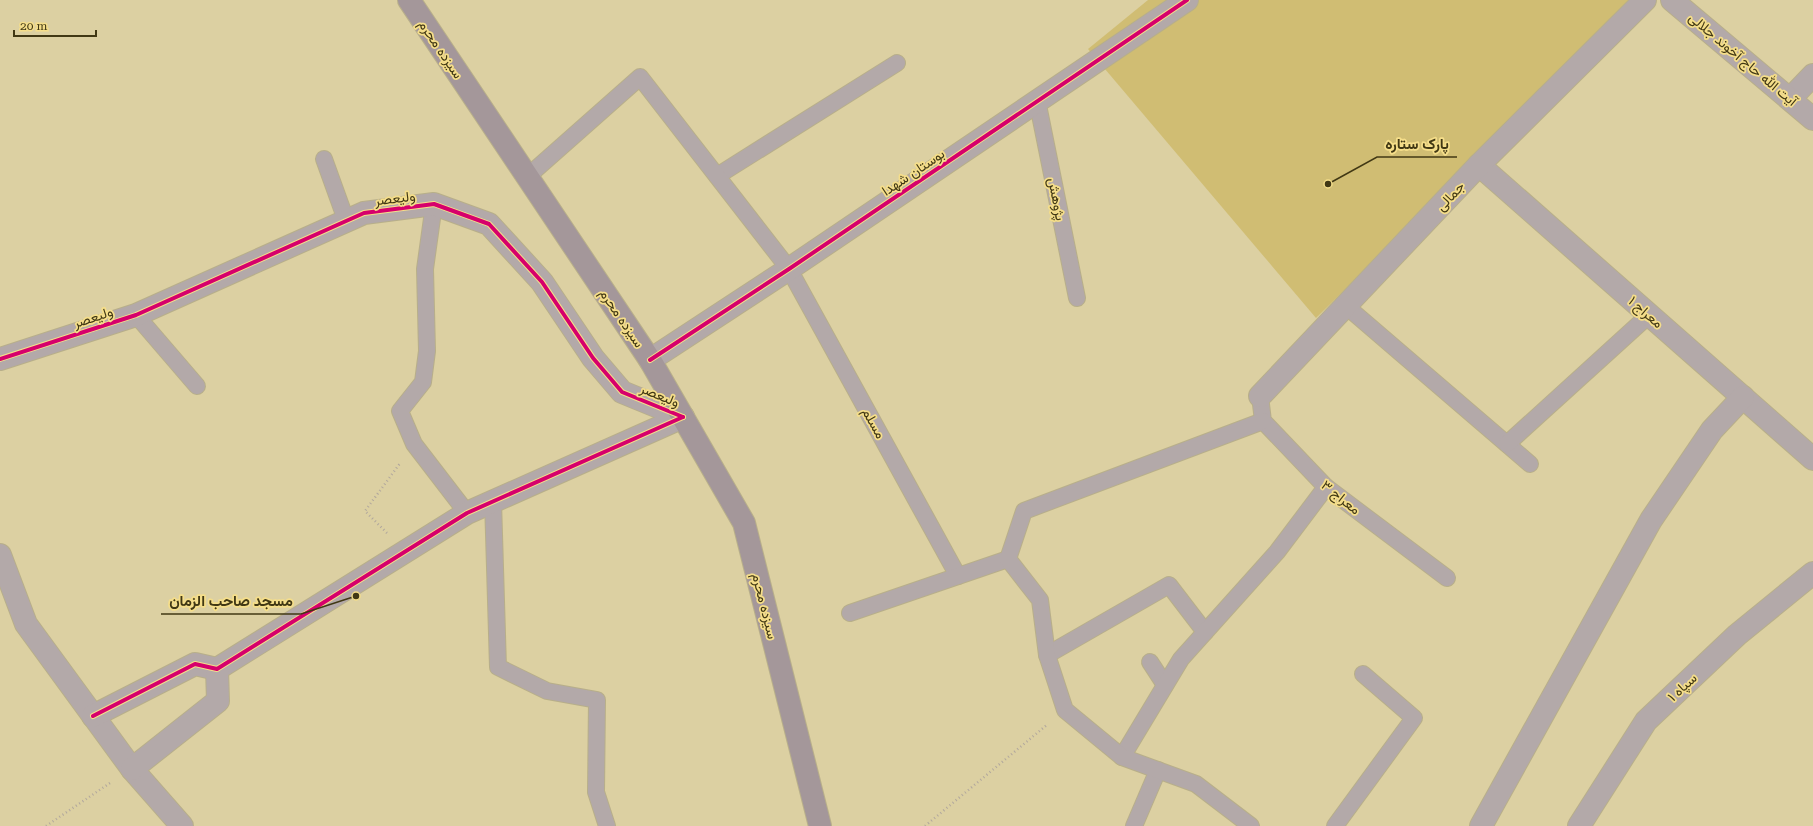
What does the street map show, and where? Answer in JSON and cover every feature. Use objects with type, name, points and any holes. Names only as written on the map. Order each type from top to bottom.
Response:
[{"type":"main road","name":"سیزده محرم","points":[[409,0],[650,360],[744,523],[820,826]]},
{"type":"street","name":"بوستان شهدا","points":[[650,360],[789,269],[1186,0]]},
{"type":"street","name":"جمالی","points":[[1260,396],[1479,166],[1645,0]]},
{"type":"street","name":"آیت الله حاج آخوند جلالی","points":[[1672,0],[1813,119]]},
{"type":"street","points":[[1790,99],[1813,75]]},
{"type":"street","name":"معراج ۱","points":[[1479,166],[1813,459]]},
{"type":"street","name":"ولیعصر","points":[[0,359],[136,315],[364,213],[434,204],[488,224],[542,282],[593,358],[622,392],[683,417]]},
{"type":"street","points":[[1481,826],[1651,520],[1712,430],[1743,397]]},
{"type":"street","points":[[93,716],[195,664],[217,669],[467,513],[683,417]]},
{"type":"street","points":[[0,555],[26,624],[132,769],[182,826]]},
{"type":"street","name":"سپاه ۱","points":[[1579,826],[1646,721],[1737,635],[1813,573]]},
{"type":"street","points":[[132,769],[218,701],[217,669]]},
{"type":"lane","points":[[717,176],[897,64]]},
{"type":"lane","name":"مسلم","points":[[527,176],[640,77],[789,269],[958,576]]},
{"type":"lane","name":"پژوهش","points":[[1037,100],[1076,298]]},
{"type":"lane","points":[[324,159],[346,220]]},
{"type":"lane","points":[[434,204],[425,269],[427,351],[422,382],[400,411],[414,444],[467,513]]},
{"type":"lane","points":[[1346,306],[1530,464]]},
{"type":"lane","points":[[136,315],[197,386]]},
{"type":"lane","points":[[1507,444],[1649,315]]},
{"type":"lane","points":[[1008,559],[1024,511],[1262,421],[1260,396]]},
{"type":"lane","name":"معراج ۳","points":[[1262,421],[1326,487],[1447,578]]},
{"type":"lane","points":[[1122,757],[1180,659],[1277,552],[1326,487]]},
{"type":"lane","points":[[493,501],[498,667],[547,691],[597,700],[596,792],[607,826]]},
{"type":"lane","points":[[850,613],[1008,559]]},
{"type":"lane","points":[[1008,559],[1040,600],[1047,655],[1065,710],[1122,757],[1196,784],[1251,826]]},
{"type":"lane","points":[[1047,655],[1168,585],[1205,632]]},
{"type":"lane","points":[[1150,662],[1165,685]]},
{"type":"lane","points":[[1335,826],[1414,718],[1363,674]]},
{"type":"lane","points":[[1134,826],[1158,770]]},
{"type":"path","points":[[405,552],[365,511],[414,444]]},
{"type":"path","points":[[926,826],[1065,710]]},
{"type":"path","points":[[46,826],[132,769]]},
{"type":"shaded area","points":[[1148,0],[1641,0],[1316,318],[1088,49]]},
{"type":"cycle path","points":[[650,360],[789,269],[1187,0]]},
{"type":"cycle path","points":[[0,359],[136,315],[364,213],[434,204],[489,224],[542,282],[593,358],[622,392],[683,417]]},
{"type":"cycle path","points":[[93,716],[195,664],[217,669],[467,513],[683,417]]},
{"type":"place","name":"پارک ستاره","points":[[1328,184]]},
{"type":"place","name":"مسجد صاحب الزمان","points":[[356,596]]}]
